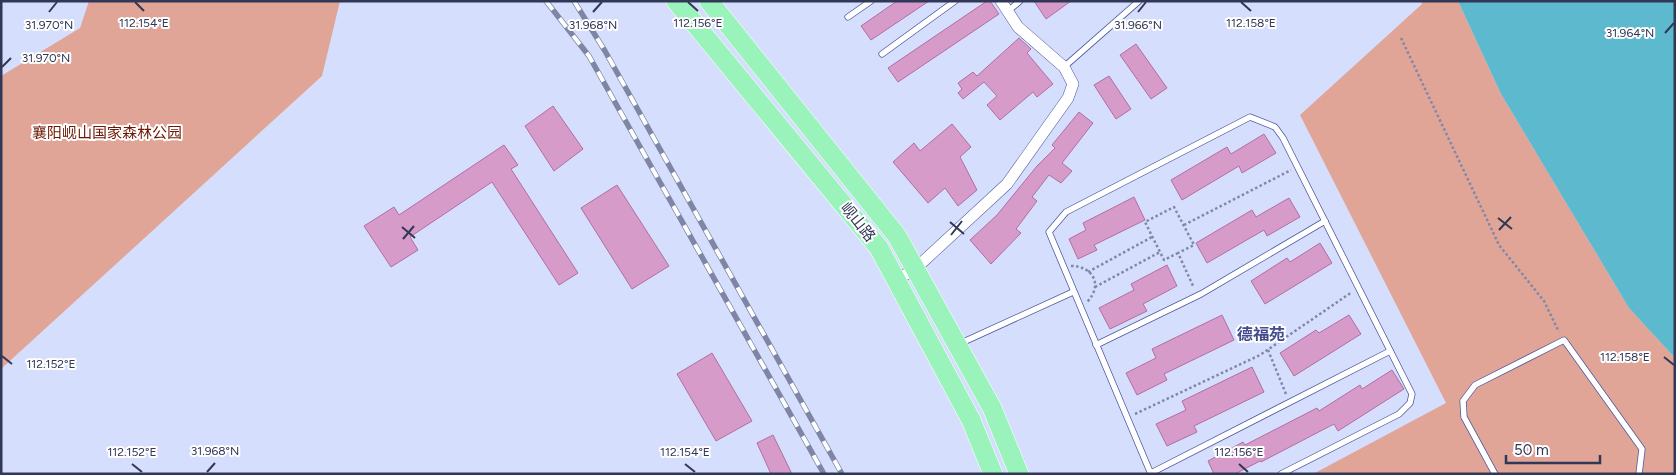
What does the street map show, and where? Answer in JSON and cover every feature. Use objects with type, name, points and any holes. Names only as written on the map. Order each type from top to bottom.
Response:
[{"type":"highway","name":"岘山路","points":[[676,1],[879,248],[971,420],[993,474]]},
{"type":"highway","name":"岘山路","points":[[709,1],[897,236],[992,408],[1019,474]]},
{"type":"street","points":[[896,280],[915,269],[1007,184],[1068,98],[1073,84],[1064,67],[1018,27],[1004,6]]},
{"type":"lane","points":[[848,17],[871,1]]},
{"type":"lane","points":[[882,54],[955,1]]},
{"type":"lane","points":[[1004,6],[1020,1]]},
{"type":"lane","points":[[1064,67],[1139,1]]},
{"type":"lane","points":[[1281,474],[1399,414],[1410,403],[1412,394],[1325,221],[1275,127],[1250,117],[1066,212],[1049,232],[1151,474],[1390,351]]},
{"type":"lane","points":[[1096,345],[1198,296],[1325,221]]},
{"type":"lane","points":[[957,345],[1073,292]]},
{"type":"lane","points":[[1495,474],[1464,417],[1463,401],[1475,385],[1564,340],[1642,449],[1639,474]]},
{"type":"path","points":[[1401,38],[1499,245],[1544,301],[1564,340]]},
{"type":"path","points":[[1184,225],[1297,167]]},
{"type":"path","points":[[1174,207],[1184,225],[1194,245],[1164,260],[1144,222],[1174,207]]},
{"type":"path","points":[[1088,272],[1152,236]]},
{"type":"path","points":[[1094,287],[1160,252]]},
{"type":"path","points":[[1178,253],[1198,296]]},
{"type":"path","points":[[1063,266],[1081,266],[1096,282],[1093,296],[1080,308]]},
{"type":"path","points":[[1127,418],[1260,355],[1359,288]]},
{"type":"path","points":[[1268,350],[1290,403]]},
{"type":"green space","name":"襄阳岘山国家森林公园","points":[[89,1],[340,1],[322,76],[1,369],[1,76],[80,28]]},
{"type":"green space","points":[[1421,1],[1458,1],[1501,94],[1629,308],[1675,358],[1675,474],[1313,474],[1446,403],[1300,115],[1422,4]]},
{"type":"water","points":[[1458,1],[1675,1],[1675,358],[1629,308],[1501,94]]},
{"type":"building","points":[[897,1],[929,1],[871,40],[861,26]]},
{"type":"building","points":[[987,1],[990,1],[999,14],[898,82],[888,68]]},
{"type":"building","points":[[1034,1],[1071,1],[1046,19]]},
{"type":"building","points":[[1019,38],[1031,49],[1027,53],[1053,84],[1037,97],[1033,92],[1000,120],[987,105],[997,96],[984,82],[963,99],[958,93],[962,89],[958,83],[973,72],[977,76]]},
{"type":"building","points":[[1136,44],[1167,88],[1151,99],[1120,55]]},
{"type":"building","points":[[1109,76],[1131,109],[1116,119],[1094,85]]},
{"type":"building","points":[[553,106],[583,149],[554,171],[525,126]]},
{"type":"building","points":[[1079,112],[1093,123],[1062,163],[1072,171],[1061,183],[1049,175],[1032,197],[1037,201],[1016,229],[1021,233],[991,264],[970,240],[997,215],[1037,166],[1055,148],[1052,145]]},
{"type":"building","points":[[952,124],[971,147],[960,157],[977,190],[958,206],[945,188],[928,203],[893,162],[914,143],[920,151]]},
{"type":"building","points":[[1264,134],[1276,153],[1242,173],[1239,166],[1182,200],[1171,180],[1227,147],[1231,154]]},
{"type":"building","points":[[504,145],[518,165],[511,169],[578,273],[559,285],[492,182],[410,237],[418,250],[391,267],[364,226],[394,207],[399,215]]},
{"type":"building","points":[[617,185],[669,266],[632,289],[581,208]]},
{"type":"building","points":[[1134,197],[1145,220],[1094,245],[1097,250],[1078,259],[1069,239],[1086,230],[1083,223]]},
{"type":"building","points":[[1289,198],[1300,217],[1267,236],[1264,230],[1207,263],[1196,243],[1252,210],[1256,217]]},
{"type":"building","points":[[1320,243],[1332,263],[1265,304],[1251,281],[1287,258],[1290,262]]},
{"type":"building","points":[[1167,265],[1177,286],[1143,304],[1147,311],[1110,329],[1099,308],[1134,290],[1131,284]]},
{"type":"building","points":[[1222,315],[1234,340],[1164,374],[1167,380],[1137,395],[1126,373],[1156,358],[1152,349]]},
{"type":"building","points":[[1349,315],[1361,334],[1294,376],[1280,353],[1316,330],[1319,333]]},
{"type":"building","points":[[712,353],[752,421],[716,441],[677,374]]},
{"type":"building","points":[[1252,367],[1264,392],[1194,426],[1197,432],[1167,446],[1156,424],[1186,410],[1182,401]]},
{"type":"building","points":[[1392,370],[1404,389],[1338,431],[1334,424],[1235,474],[1214,474],[1208,461],[1243,442],[1245,445],[1317,408],[1319,411],[1360,385],[1362,389]]},
{"type":"building","points":[[773,435],[792,474],[771,474],[757,443]]},
{"type":"railway","points":[[546,1],[589,56],[824,474]]},
{"type":"railway","points":[[574,1],[605,51],[842,474]]},
{"type":"district","name":"德福苑","points":[[1261,334]]}]
